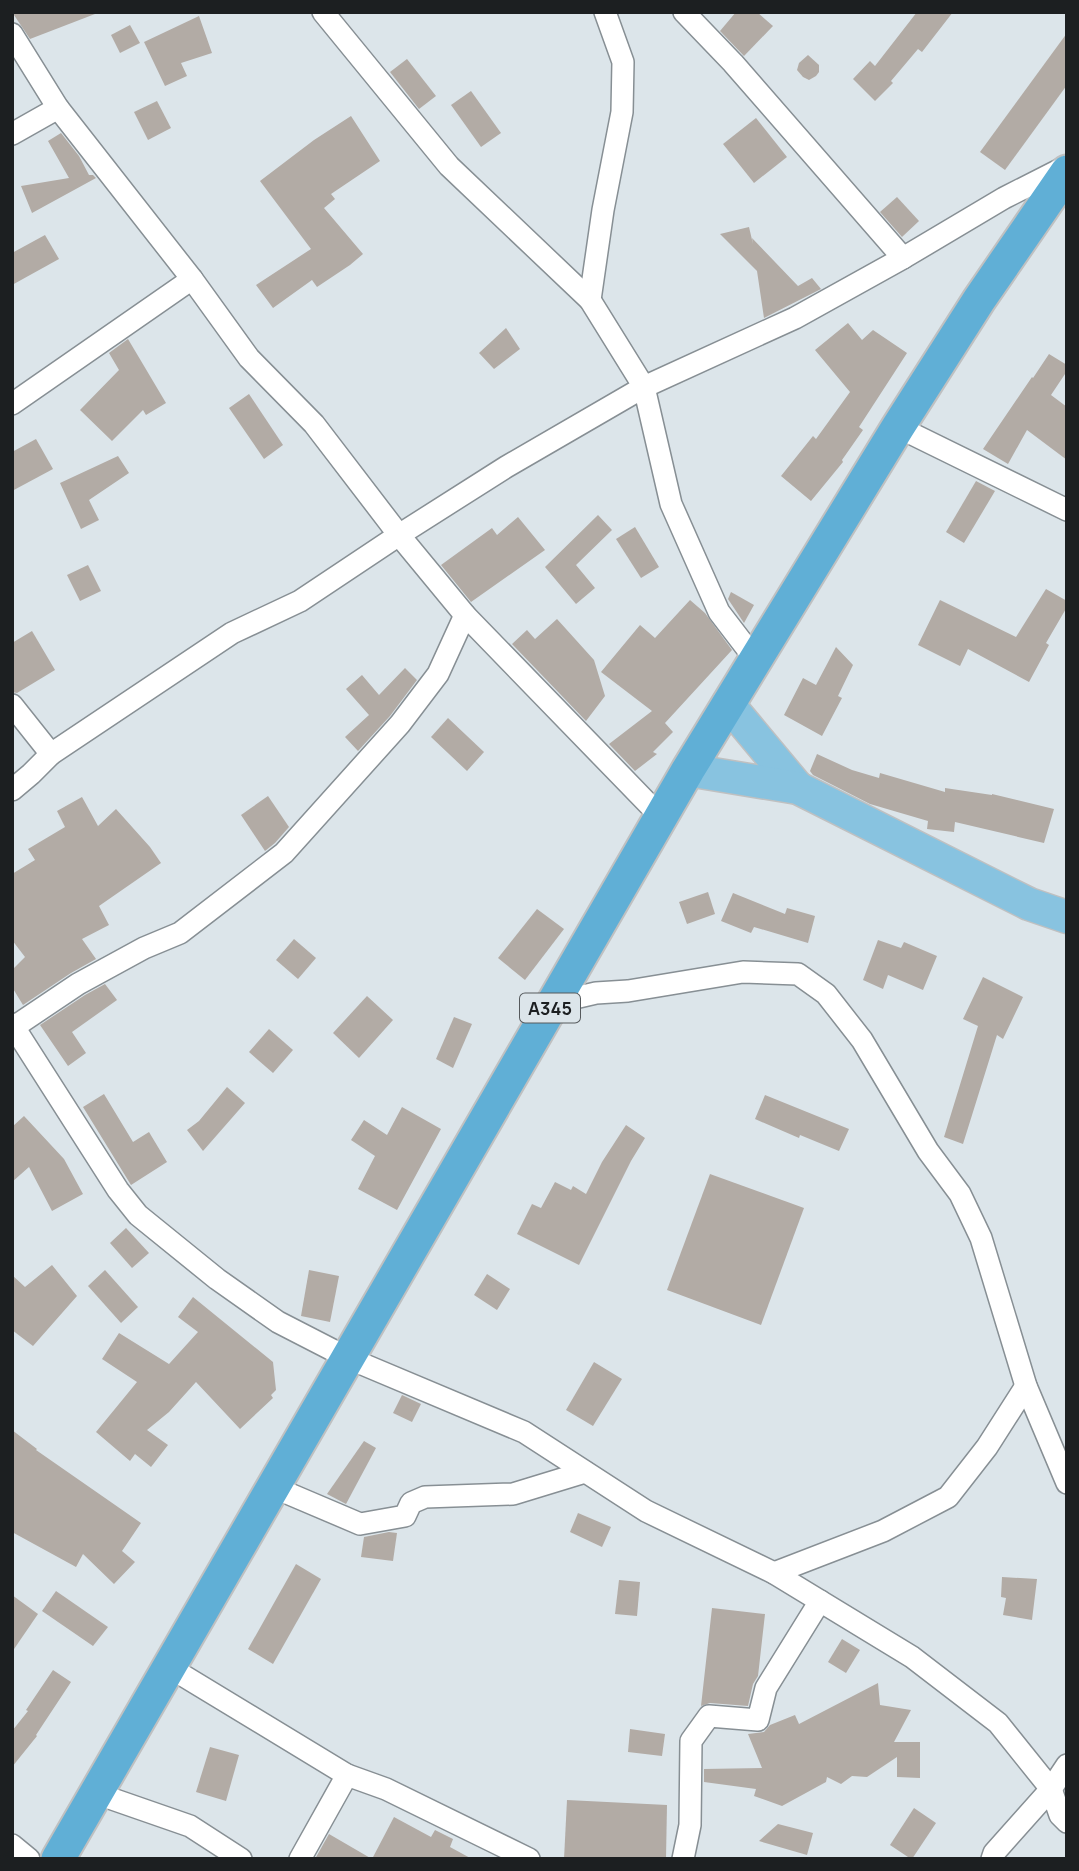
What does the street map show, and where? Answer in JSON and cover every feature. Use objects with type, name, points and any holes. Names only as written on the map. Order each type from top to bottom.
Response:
[{"type":"highway","name":"A345","points":[[58,1859],[688,770],[898,427],[979,300],[1067,172]]},
{"type":"main road","points":[[728,704],[798,789]]},
{"type":"main road","points":[[688,770],[798,789],[1029,904],[1067,917]]},
{"type":"street","points":[[323,12],[449,166],[590,300],[644,387],[671,504],[719,612],[755,659]]},
{"type":"street","points":[[590,300],[603,210],[622,112],[623,62],[605,12]]},
{"type":"street","points":[[684,12],[733,63],[904,258]]},
{"type":"street","points":[[12,34],[58,108],[192,279],[249,358],[314,424],[399,535],[465,615],[660,817]]},
{"type":"street","points":[[12,134],[58,108]]},
{"type":"street","points":[[12,790],[51,754],[232,633],[300,601],[506,467],[644,387],[795,318],[904,258],[1004,198],[1067,166]]},
{"type":"street","points":[[12,404],[192,279]]},
{"type":"street","points":[[898,427],[1067,510]]},
{"type":"street","points":[[465,615],[438,674],[400,724],[284,853],[180,933],[144,948],[78,984],[13,1026],[118,1190],[138,1215],[217,1279],[278,1322],[348,1358],[524,1432],[646,1511],[774,1573],[912,1657],[998,1723],[1051,1789],[1060,1815],[1067,1822]]},
{"type":"street","points":[[12,705],[51,754]]},
{"type":"street","points":[[554,1003],[597,993],[628,991],[743,972],[798,974],[826,994],[862,1040],[928,1151],[960,1194],[981,1238],[1026,1387],[1067,1483]]},
{"type":"street","points":[[774,1573],[883,1531],[948,1497],[987,1447],[1026,1387]]},
{"type":"street","points":[[273,1487],[360,1524],[405,1516],[411,1503],[425,1497],[513,1494],[585,1472]]},
{"type":"street","points":[[683,1859],[691,1825],[691,1741],[709,1716],[758,1720],[766,1688],[820,1601]]},
{"type":"street","points":[[169,1667],[347,1775],[386,1789],[529,1859]]},
{"type":"street","points":[[992,1859],[994,1853],[1051,1789],[1067,1765]]},
{"type":"street","points":[[300,1859],[347,1775]]},
{"type":"street","points":[[95,1794],[190,1826],[241,1859]]},
{"type":"street","points":[[12,1845],[29,1859]]},
{"type":"building","points":[[12,12],[94,12],[95,14],[30,39]]},
{"type":"building","points":[[736,12],[757,12],[773,26],[744,56],[720,31]]},
{"type":"building","points":[[917,12],[953,12],[922,52],[918,49],[891,81],[893,83],[875,101],[853,79],[870,61],[875,66]]},
{"type":"building","points":[[199,16],[212,53],[181,63],[187,76],[165,86],[144,42]]},
{"type":"building","points":[[130,25],[140,43],[120,53],[111,35]]},
{"type":"building","points":[[1067,33],[1067,85],[1005,170],[980,152]]},
{"type":"building","points":[[808,55],[819,65],[819,72],[809,80],[797,70],[799,63]]},
{"type":"building","points":[[407,59],[436,96],[419,109],[390,72]]},
{"type":"building","points":[[471,91],[501,133],[481,147],[451,105]]},
{"type":"building","points":[[157,101],[171,128],[148,140],[134,112]]},
{"type":"building","points":[[351,116],[380,161],[331,194],[335,199],[324,208],[363,254],[317,287],[312,280],[273,308],[256,285],[311,249],[260,181]]},
{"type":"building","points":[[756,118],[787,157],[754,183],[723,144]]},
{"type":"building","points":[[61,133],[79,156],[89,175],[96,178],[32,213],[21,186],[69,178],[48,141]]},
{"type":"building","points":[[897,197],[919,221],[902,237],[880,212]]},
{"type":"building","points":[[749,227],[753,244],[752,238],[798,286],[812,278],[821,289],[764,318],[757,271],[720,234]]},
{"type":"building","points":[[45,235],[59,259],[12,285],[12,253]]},
{"type":"building","points":[[848,323],[862,340],[873,330],[907,353],[859,427],[863,430],[843,462],[811,501],[781,476],[813,436],[816,439],[850,392],[815,350]]},
{"type":"building","points":[[506,328],[520,349],[494,369],[479,353]]},
{"type":"building","points":[[128,339],[166,403],[146,415],[143,410],[112,441],[80,410],[119,370],[109,353]]},
{"type":"building","points":[[1049,354],[1067,365],[1067,371],[1051,395],[1067,407],[1067,460],[1027,430],[1008,464],[983,449]]},
{"type":"building","points":[[249,394],[283,445],[264,459],[229,408]]},
{"type":"building","points":[[36,439],[53,469],[12,491],[12,452]]},
{"type":"building","points":[[118,456],[129,473],[89,500],[99,520],[81,529],[60,483]]},
{"type":"building","points":[[976,481],[995,491],[964,543],[946,532]]},
{"type":"building","points":[[598,515],[612,530],[576,565],[595,588],[576,604],[545,567]]},
{"type":"building","points":[[518,517],[545,550],[471,602],[441,565],[492,528],[497,535]]},
{"type":"building","points":[[635,527],[659,567],[641,578],[616,539]]},
{"type":"building","points":[[88,565],[101,591],[80,601],[67,575]]},
{"type":"building","points":[[1046,589],[1067,601],[1067,607],[1046,643],[1049,645],[1029,682],[968,649],[960,666],[918,645],[940,600],[1016,637]]},
{"type":"building","points":[[731,592],[754,605],[744,623],[728,599]]},
{"type":"building","points":[[690,600],[705,613],[732,650],[665,723],[673,732],[653,752],[657,754],[635,771],[609,744],[652,711],[601,672],[640,625],[655,638]]},
{"type":"building","points":[[557,619],[594,660],[605,696],[586,721],[512,644],[527,630],[535,639]]},
{"type":"building","points":[[32,631],[55,670],[17,693],[12,692],[12,643]]},
{"type":"building","points":[[836,647],[853,665],[838,696],[842,698],[822,736],[784,715],[803,678],[816,685]]},
{"type":"building","points":[[405,668],[417,680],[390,716],[358,751],[345,737],[369,715],[346,689],[362,675],[379,695]]},
{"type":"building","points":[[448,718],[484,752],[467,771],[431,737]]},
{"type":"building","points":[[817,754],[852,770],[879,778],[880,773],[945,792],[945,788],[992,794],[1054,809],[1044,843],[955,822],[954,832],[927,829],[928,821],[870,804],[813,775],[810,771]]},
{"type":"building","points":[[268,796],[289,827],[265,851],[241,815]]},
{"type":"building","points":[[82,797],[98,826],[116,809],[161,863],[99,906],[109,925],[82,939],[96,959],[23,1005],[12,987],[12,970],[25,957],[12,940],[12,874],[35,860],[28,849],[65,827],[57,811]]},
{"type":"building","points":[[708,892],[715,914],[687,924],[679,902]]},
{"type":"building","points":[[733,893],[785,914],[787,908],[815,916],[808,943],[754,927],[751,933],[721,921]]},
{"type":"building","points":[[537,909],[564,929],[525,980],[498,958]]},
{"type":"building","points":[[294,939],[316,958],[298,979],[276,960]]},
{"type":"building","points":[[878,940],[901,948],[904,942],[937,956],[923,990],[888,975],[883,989],[863,980]]},
{"type":"building","points":[[983,977],[1023,997],[1003,1039],[997,1035],[963,1144],[944,1137],[978,1026],[963,1019]]},
{"type":"building","points":[[105,984],[117,1000],[72,1032],[86,1053],[68,1066],[40,1025]]},
{"type":"building","points":[[367,996],[393,1020],[359,1058],[333,1033]]},
{"type":"building","points":[[454,1017],[472,1024],[453,1068],[436,1059]]},
{"type":"building","points":[[269,1029],[293,1050],[273,1073],[249,1052]]},
{"type":"building","points":[[227,1087],[245,1103],[203,1151],[187,1130],[199,1121]]},
{"type":"building","points":[[104,1094],[133,1142],[149,1132],[167,1162],[131,1185],[83,1107]]},
{"type":"building","points":[[765,1095],[849,1129],[839,1151],[755,1119]]},
{"type":"building","points":[[402,1107],[441,1129],[397,1210],[358,1189],[375,1156],[351,1140],[364,1120],[387,1135]]},
{"type":"building","points":[[24,1116],[64,1159],[83,1194],[52,1211],[29,1167],[12,1182],[12,1127]]},
{"type":"building","points":[[626,1125],[645,1138],[579,1265],[517,1234],[532,1204],[541,1208],[555,1182],[571,1190],[573,1186],[586,1194],[602,1162]]},
{"type":"building","points":[[710,1174],[804,1208],[761,1325],[667,1290]]},
{"type":"building","points":[[126,1228],[149,1253],[132,1268],[110,1243]]},
{"type":"building","points":[[52,1265],[77,1296],[33,1346],[12,1330],[12,1275],[25,1287]]},
{"type":"building","points":[[105,1270],[138,1307],[121,1323],[88,1286]]},
{"type":"building","points":[[309,1270],[339,1276],[330,1322],[301,1316]]},
{"type":"building","points":[[487,1274],[510,1289],[497,1310],[474,1295]]},
{"type":"building","points":[[193,1297],[273,1362],[276,1390],[271,1395],[273,1398],[240,1429],[196,1382],[169,1412],[147,1430],[168,1445],[151,1467],[135,1454],[130,1461],[96,1432],[137,1382],[102,1359],[119,1333],[169,1364],[198,1332],[178,1317]]},
{"type":"building","points":[[594,1362],[622,1379],[593,1426],[566,1410]]},
{"type":"building","points":[[402,1395],[421,1404],[412,1422],[393,1413]]},
{"type":"building","points":[[12,1430],[36,1450],[141,1523],[122,1551],[135,1562],[114,1584],[83,1554],[76,1567],[12,1532]]},
{"type":"building","points":[[364,1441],[376,1448],[346,1504],[327,1494]]},
{"type":"building","points":[[578,1513],[611,1527],[602,1547],[570,1532]]},
{"type":"building","points":[[397,1533],[393,1561],[361,1557],[364,1537]]},
{"type":"building","points":[[296,1564],[321,1579],[273,1664],[248,1649]]},
{"type":"building","points":[[1002,1577],[1037,1579],[1032,1620],[1003,1615],[1006,1598],[1001,1597]]},
{"type":"building","points":[[619,1580],[640,1582],[637,1616],[615,1614]]},
{"type":"building","points":[[56,1591],[108,1627],[93,1646],[42,1611]]},
{"type":"building","points":[[12,1595],[38,1614],[12,1652]]},
{"type":"building","points":[[712,1608],[765,1614],[758,1676],[753,1684],[748,1706],[710,1703],[701,1706]]},
{"type":"building","points":[[842,1639],[860,1650],[846,1673],[828,1662]]},
{"type":"building","points":[[53,1670],[71,1682],[37,1736],[12,1767],[12,1731],[28,1711],[26,1710]]},
{"type":"building","points":[[878,1683],[880,1705],[911,1710],[894,1742],[920,1742],[920,1778],[897,1777],[897,1757],[867,1777],[852,1776],[841,1784],[827,1777],[826,1782],[782,1806],[754,1796],[756,1789],[704,1782],[704,1769],[762,1768],[748,1734],[764,1732],[770,1725],[795,1715],[799,1724]]},
{"type":"building","points":[[630,1729],[665,1734],[662,1756],[628,1752]]},
{"type":"building","points":[[210,1747],[239,1755],[226,1801],[196,1792]]},
{"type":"building","points":[[567,1800],[667,1805],[666,1858],[564,1859]]},
{"type":"building","points":[[914,1808],[936,1823],[911,1859],[890,1845]]},
{"type":"building","points":[[394,1817],[431,1837],[435,1830],[453,1839],[450,1847],[472,1859],[372,1859]]},
{"type":"building","points":[[778,1824],[813,1833],[807,1855],[759,1841]]},
{"type":"building","points":[[329,1834],[372,1859],[315,1859]]}]
